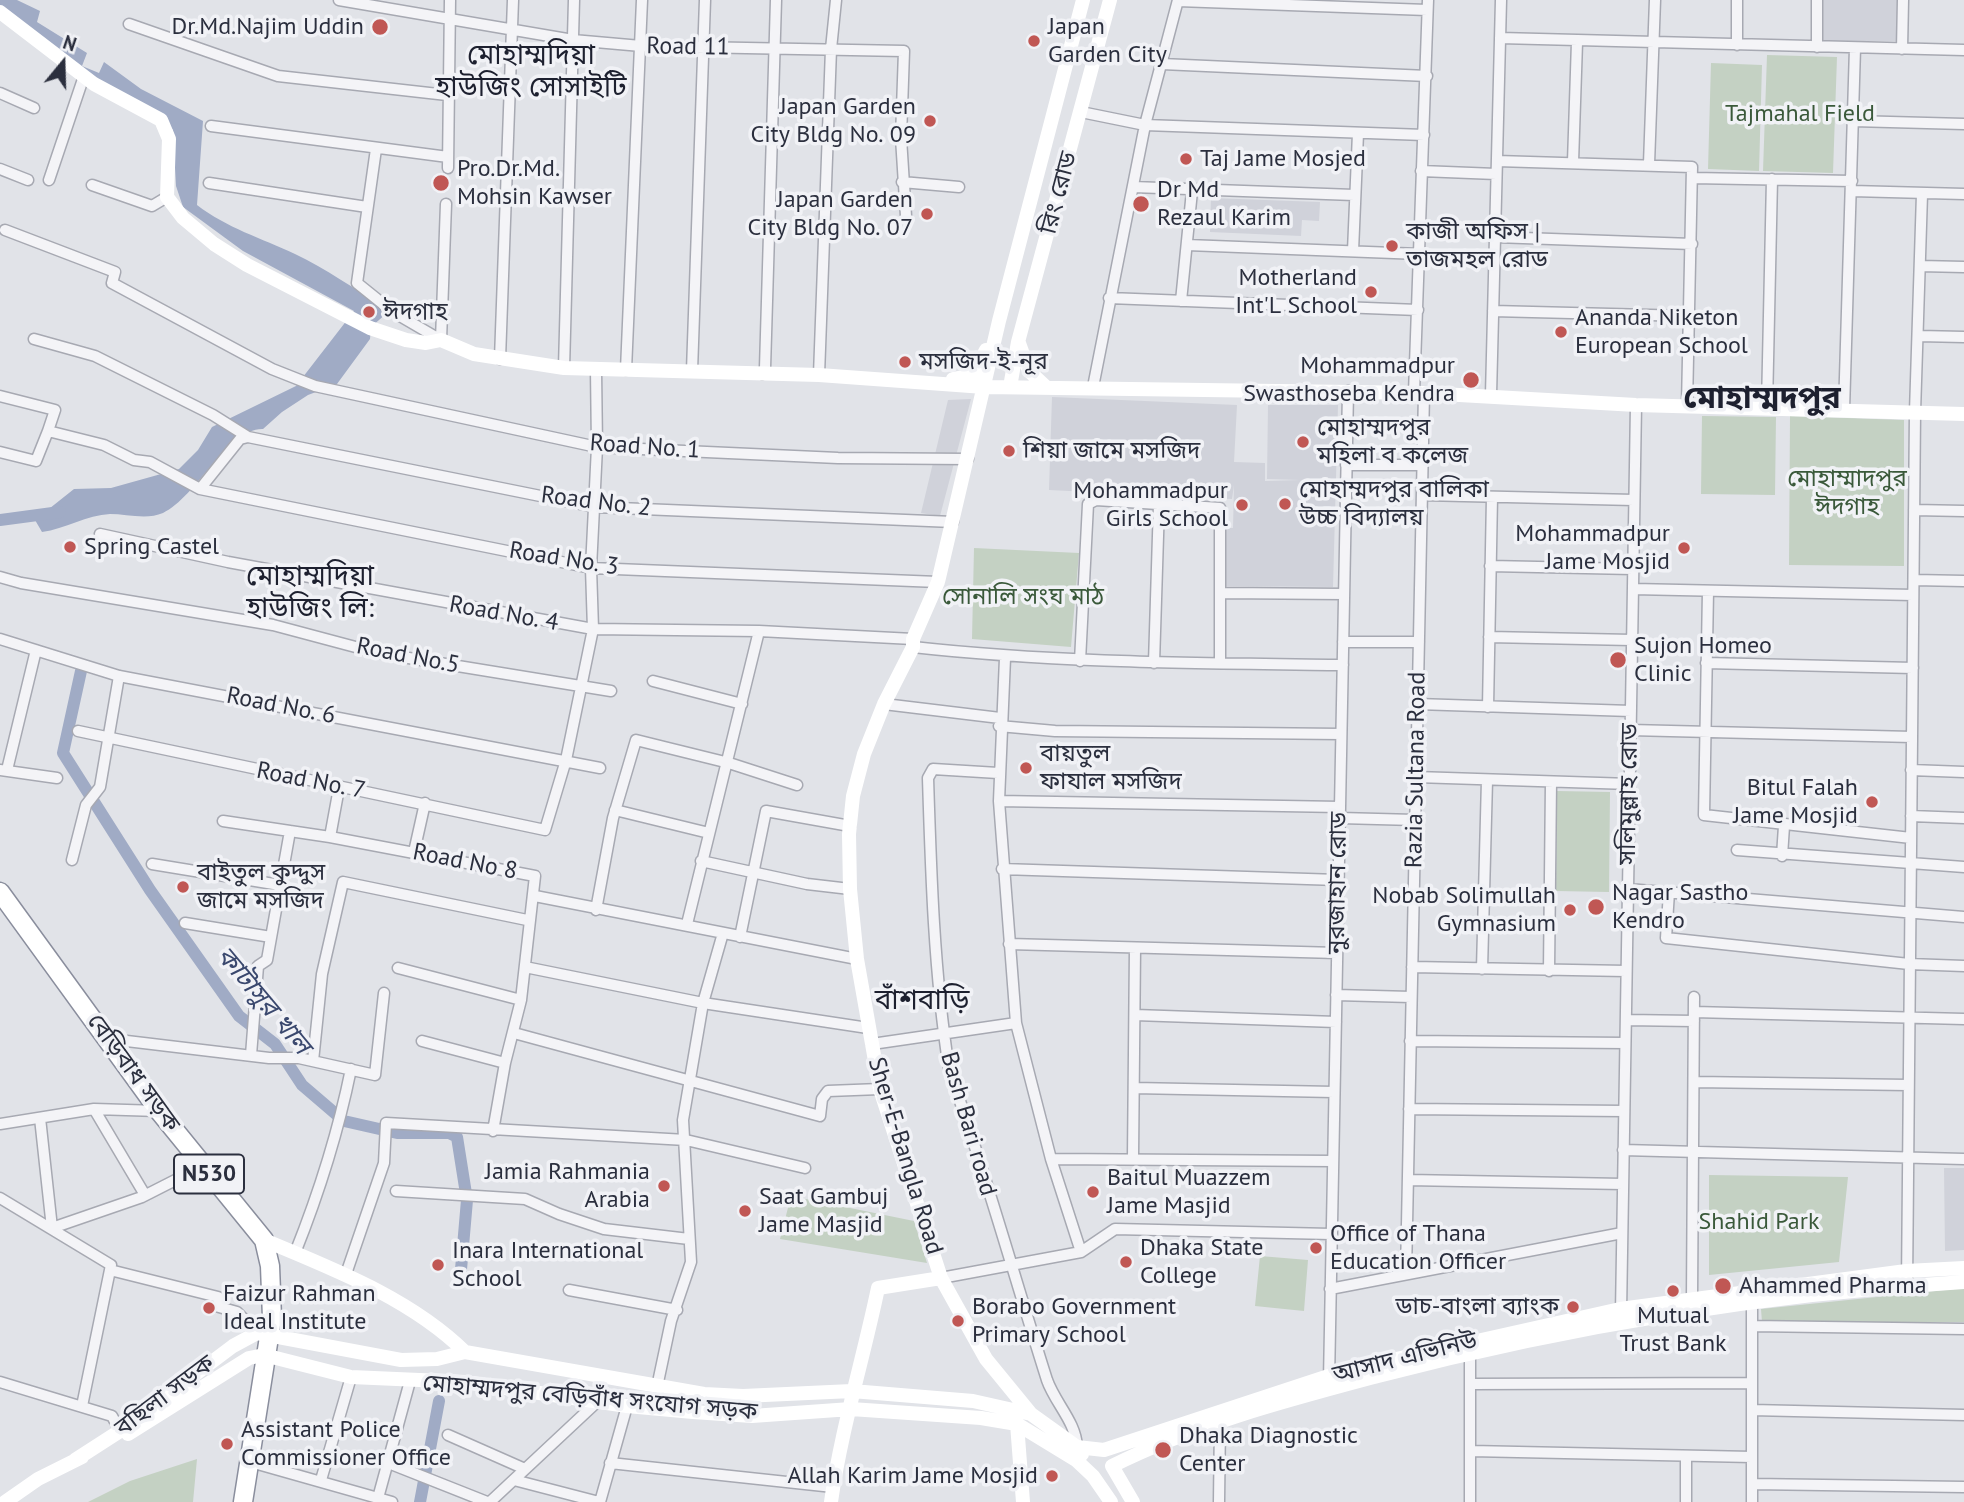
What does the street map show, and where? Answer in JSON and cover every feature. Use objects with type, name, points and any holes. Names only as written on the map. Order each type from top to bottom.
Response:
[{"type":"highway","name":"বেড়িবাধ সড়ক","points":[[0,892],[110,1039],[159,1111],[264,1240]]},
{"type":"highway","points":[[243,1502],[264,1355],[263,1334],[273,1294],[264,1240]]},
{"type":"main road","name":"রিং রোড","points":[[1010,387],[1018,342],[1110,0]]},
{"type":"main road","name":"রিং রোড","points":[[984,387],[1081,7]]},
{"type":"main road","points":[[1081,7],[1105,21]]},
{"type":"main road","points":[[0,12],[84,76],[161,120],[169,139],[167,197],[183,218],[214,244],[247,265],[377,330],[426,344],[441,340],[474,354],[564,368],[819,375],[984,387],[1348,391],[1491,395],[1636,405],[1767,406],[1964,414]]},
{"type":"main road","points":[[1032,196],[1055,202]]},
{"type":"main road","points":[[913,383],[973,375],[989,341],[998,330]]},
{"type":"main road","points":[[1018,342],[1029,371],[1045,386]]},
{"type":"main road","name":"Sher-E-Bangla Road","points":[[984,387],[939,582],[914,643],[884,704],[856,780],[850,826],[850,889],[857,959],[880,1089],[941,1278],[986,1359],[1031,1414]]},
{"type":"main road","points":[[264,1240],[346,1274],[442,1330],[465,1352]]},
{"type":"main road","name":"আসাদ এভিনিউ","points":[[1621,1315],[1752,1304],[1964,1268]]},
{"type":"main road","points":[[831,1502],[851,1409],[852,1391],[863,1360],[878,1289],[941,1278]]},
{"type":"main road","name":"আসাদ এভিনিউ","points":[[1079,1452],[1104,1450],[1329,1382],[1470,1347],[1692,1299],[1906,1278],[1964,1282]]},
{"type":"main road","name":"মোহাম্মদপুর বেড়িবাঁধ সংযোগ সড়ক","points":[[263,1334],[401,1360],[437,1359],[465,1352],[637,1384],[743,1396],[852,1391],[973,1401],[1031,1414],[1079,1452]]},
{"type":"main road","name":"বছিলা সড়ক","points":[[75,1460],[120,1431],[233,1346],[263,1334]]},
{"type":"main road","name":"মোহাম্মদপুর বেড়িবাঁধ সংযোগ সড়ক","points":[[264,1355],[351,1377],[504,1386],[632,1407],[752,1416],[851,1409],[982,1418],[1017,1424],[1079,1452]]},
{"type":"main road","name":"বছিলা সড়ক","points":[[5,1502],[38,1479],[125,1436],[250,1358],[264,1355]]},
{"type":"main road","name":"আসাদ এভিনিউ","points":[[1093,1476],[1220,1420],[1329,1382]]},
{"type":"main road","points":[[632,1407],[637,1384]]},
{"type":"main road","points":[[1017,1424],[1023,1502]]},
{"type":"main road","points":[[1104,1450],[1115,1465],[1133,1502]]},
{"type":"main road","points":[[1079,1452],[1111,1502]]},
{"type":"street","name":"Road 11","points":[[338,0],[573,40],[641,46],[904,51],[902,182]]},
{"type":"street","points":[[448,168],[450,0]]},
{"type":"street","points":[[500,359],[513,0]]},
{"type":"street","points":[[564,368],[574,0]]},
{"type":"street","points":[[626,370],[642,0]]},
{"type":"street","points":[[692,371],[705,0]]},
{"type":"street","points":[[762,374],[765,368],[776,0]]},
{"type":"street","points":[[819,375],[831,49],[836,0]]},
{"type":"street","points":[[1093,387],[1145,125],[1178,0],[1427,5]]},
{"type":"street","points":[[1491,395],[1501,0]]},
{"type":"street","points":[[1649,164],[1655,0]]},
{"type":"street","points":[[1737,0],[1737,45]]},
{"type":"street","points":[[1816,47],[1818,0]]},
{"type":"street","points":[[1902,49],[1903,0]]},
{"type":"street","name":"Razia Sultana Road","points":[[1406,1273],[1422,495],[1418,310],[1427,5]]},
{"type":"street","points":[[129,24],[278,76],[447,95]]},
{"type":"street","points":[[1500,38],[1653,45],[1964,50]]},
{"type":"street","points":[[1573,162],[1577,42]]},
{"type":"street","points":[[1844,410],[1855,48]]},
{"type":"street","points":[[1161,64],[1427,76]]},
{"type":"street","points":[[49,180],[84,76]]},
{"type":"street","points":[[0,93],[34,108]]},
{"type":"street","points":[[1081,112],[1145,125],[1424,135]]},
{"type":"street","points":[[1853,121],[1964,124]]},
{"type":"street","points":[[211,126],[448,156]]},
{"type":"street","points":[[1353,251],[1357,133]]},
{"type":"street","points":[[376,149],[356,283],[393,312],[441,340],[446,204]]},
{"type":"street","points":[[1497,161],[1692,167],[1687,405]]},
{"type":"street","points":[[0,169],[28,180]]},
{"type":"street","points":[[1421,171],[1496,174]]},
{"type":"street","points":[[1693,178],[1772,179],[1922,194],[1964,194]]},
{"type":"street","points":[[1767,406],[1772,179]]},
{"type":"street","points":[[906,216],[902,182],[959,187]]},
{"type":"street","points":[[209,183],[367,207]]},
{"type":"street","points":[[92,185],[152,205],[167,197]]},
{"type":"street","points":[[1133,187],[1354,195]]},
{"type":"street","points":[[1181,301],[1192,191]]},
{"type":"street","points":[[1906,1278],[1915,412],[1922,194]]},
{"type":"street","name":"Road No. 1","points":[[5,230],[115,272],[112,283],[272,369],[328,390],[597,447],[838,458],[968,460]]},
{"type":"street","points":[[1495,237],[1692,244]]},
{"type":"street","points":[[1187,245],[1420,254]]},
{"type":"street","points":[[1920,266],[1964,267]]},
{"type":"street","points":[[1109,298],[1418,310]]},
{"type":"street","points":[[1493,311],[1689,316]]},
{"type":"street","points":[[377,330],[393,312]]},
{"type":"street","points":[[1919,336],[1964,337]]},
{"type":"street","points":[[33,339],[95,356],[213,415],[247,436]]},
{"type":"street","points":[[566,760],[579,684],[593,629],[591,568],[596,507],[596,370]]},
{"type":"street","name":"নুরজাহান রোড","points":[[1329,1382],[1348,391]]},
{"type":"street","points":[[0,396],[54,410],[36,461],[0,452]]},
{"type":"street","name":"সলিমুল্লাহ রোড","points":[[1621,1315],[1636,405]]},
{"type":"street","name":"Road No. 3","points":[[48,431],[104,445],[134,460],[162,468],[198,488],[591,568],[939,582]]},
{"type":"street","points":[[198,488],[240,439],[247,436]]},
{"type":"street","name":"Road No. 2","points":[[247,436],[596,507],[953,522]]},
{"type":"street","points":[[1346,465],[1422,465]]},
{"type":"street","points":[[1422,495],[1634,500]]},
{"type":"street","points":[[1488,707],[1492,497]]},
{"type":"street","points":[[1080,661],[1088,504],[1096,500],[1220,508],[1220,663]]},
{"type":"street","points":[[1154,663],[1159,504]]},
{"type":"street","points":[[1914,510],[1964,511]]},
{"type":"street","name":"Road No. 4","points":[[100,534],[228,562],[593,629],[759,631],[914,643],[1005,657],[1080,661],[1343,665]]},
{"type":"street","points":[[1490,566],[1633,569]]},
{"type":"street","name":"Road No.5","points":[[0,577],[21,583],[273,625],[378,653],[611,691]]},
{"type":"street","points":[[1914,580],[1964,581]]},
{"type":"street","points":[[1633,589],[1913,596]]},
{"type":"street","points":[[1708,591],[1703,815],[1910,838]]},
{"type":"street","points":[[1221,593],[1344,594]]},
{"type":"street","points":[[687,924],[701,861],[729,763],[759,631]]},
{"type":"street","points":[[1489,637],[1632,640]]},
{"type":"street","name":"Road No. 6","points":[[0,639],[119,676],[600,768]]},
{"type":"street","points":[[1343,642],[1419,642]]},
{"type":"street","points":[[36,650],[4,770],[57,778]]},
{"type":"street","points":[[1005,657],[998,773],[1002,869],[1016,1023],[1051,1159],[1081,1252]]},
{"type":"street","points":[[1706,663],[1913,668]]},
{"type":"street","points":[[72,860],[86,805],[100,787],[119,676]]},
{"type":"street","points":[[653,681],[742,704]]},
{"type":"street","points":[[884,704],[1055,731],[1341,734]]},
{"type":"street","points":[[1418,704],[1631,711]]},
{"type":"street","points":[[1630,730],[1912,737]]},
{"type":"street","name":"Road No. 7","points":[[78,731],[545,830],[566,760]]},
{"type":"street","points":[[596,910],[615,810],[636,740],[729,763],[797,785]]},
{"type":"street","name":"Bash Bari road","points":[[998,773],[933,769],[928,778],[932,907],[944,1036],[949,1069],[1010,1264],[1051,1390],[1076,1435],[1079,1452]]},
{"type":"street","points":[[1911,770],[1964,772]]},
{"type":"street","points":[[1416,777],[1629,784]]},
{"type":"street","points":[[1482,969],[1487,780]]},
{"type":"street","points":[[1549,971],[1551,782]]},
{"type":"street","points":[[330,837],[340,788]]},
{"type":"street","points":[[999,801],[1340,812],[1415,820]]},
{"type":"street","points":[[414,852],[425,803]]},
{"type":"street","points":[[615,810],[709,833]]},
{"type":"street","points":[[740,937],[766,811],[850,826]]},
{"type":"street","points":[[1911,816],[1964,818]]},
{"type":"street","name":"Road No 8","points":[[223,821],[330,837],[535,876],[535,896],[527,920],[521,1000],[505,1063],[493,1131]]},
{"type":"street","points":[[1782,856],[1784,826]]},
{"type":"street","points":[[251,1055],[258,966],[267,960],[290,831]]},
{"type":"street","points":[[1737,850],[1782,856],[1964,867]]},
{"type":"street","points":[[701,861],[850,889]]},
{"type":"street","points":[[152,864],[280,885]]},
{"type":"street","points":[[1002,869],[1338,880]]},
{"type":"street","points":[[313,1061],[322,975],[343,882],[527,920]]},
{"type":"street","points":[[1628,890],[1964,917]]},
{"type":"street","points":[[1669,892],[1666,938],[1909,964],[1964,966]]},
{"type":"street","points":[[535,896],[857,959]]},
{"type":"street","points":[[186,923],[271,937]]},
{"type":"street","points":[[657,1387],[671,1321],[677,1310],[691,1262],[683,1119],[703,1003],[723,933]]},
{"type":"street","points":[[1009,944],[1337,953]]},
{"type":"street","points":[[1133,1157],[1135,948]]},
{"type":"street","points":[[525,967],[703,1003],[868,1028]]},
{"type":"street","points":[[1412,967],[1626,971]]},
{"type":"street","points":[[398,968],[521,1000]]},
{"type":"street","points":[[110,1039],[269,1058],[299,1058],[376,1075],[384,993]]},
{"type":"street","points":[[1336,995],[1411,997]]},
{"type":"street","points":[[1692,1299],[1694,997]]},
{"type":"street","points":[[1135,1015],[1336,1022]]},
{"type":"street","points":[[1626,1020],[1694,1016],[1909,1016],[1964,1019]]},
{"type":"street","points":[[872,1044],[944,1036],[1016,1023]]},
{"type":"street","points":[[514,1032],[820,1116],[822,1099],[828,1091],[880,1089]]},
{"type":"street","points":[[422,1041],[505,1063]]},
{"type":"street","points":[[1410,1041],[1625,1043]]},
{"type":"street","points":[[295,1253],[318,1194],[340,1122],[351,1069]]},
{"type":"street","points":[[1695,1082],[1908,1085]]},
{"type":"street","points":[[1134,1088],[1334,1092]]},
{"type":"street","points":[[94,1109],[145,1195]]},
{"type":"street","points":[[0,1135],[0,1123],[94,1109],[159,1111]]},
{"type":"street","points":[[1409,1109],[1624,1111]]},
{"type":"street","points":[[40,1118],[52,1228]]},
{"type":"street","points":[[346,1274],[384,1163],[386,1123],[439,1124],[493,1131],[570,1131],[686,1140],[805,1168]]},
{"type":"street","points":[[1623,1150],[1964,1160]]},
{"type":"street","points":[[1051,1159],[1133,1157],[1333,1161]]},
{"type":"street","points":[[52,1228],[145,1195],[203,1166]]},
{"type":"street","points":[[1408,1180],[1623,1184]]},
{"type":"street","points":[[397,1191],[526,1199],[559,1214],[604,1229],[689,1239]]},
{"type":"street","points":[[0,1198],[111,1265],[82,1406]]},
{"type":"street","points":[[941,1278],[1081,1252],[1105,1234],[1126,1228],[1331,1234]]},
{"type":"street","points":[[1330,1289],[1622,1233]]},
{"type":"street","points":[[110,1270],[218,1297],[219,1307],[237,1312],[263,1334]]},
{"type":"street","points":[[569,1290],[677,1310]]},
{"type":"street","points":[[1752,1304],[1752,1502]]},
{"type":"street","points":[[1752,1325],[1964,1329]]},
{"type":"street","points":[[1470,1347],[1471,1502]]},
{"type":"street","points":[[321,1480],[351,1377]]},
{"type":"street","points":[[378,1497],[410,1381]]},
{"type":"street","points":[[0,1382],[112,1416],[120,1431]]},
{"type":"street","points":[[1472,1384],[1752,1383]]},
{"type":"street","points":[[386,1462],[488,1502],[598,1401]]},
{"type":"street","points":[[514,1480],[600,1502],[610,1463],[632,1407]]},
{"type":"street","points":[[1752,1410],[1964,1415]]},
{"type":"street","points":[[1219,1502],[1220,1420]]},
{"type":"street","points":[[448,1435],[525,1469]]},
{"type":"street","points":[[1471,1451],[1752,1457]]},
{"type":"street","points":[[1686,1456],[1686,1502]]},
{"type":"street","points":[[247,1461],[392,1502]]},
{"type":"street","points":[[610,1463],[833,1487]]},
{"type":"street","points":[[1752,1484],[1964,1487]]},
{"type":"shaded area","points":[[1822,0],[1899,0],[1900,41],[1823,41]]},
{"type":"shaded area","points":[[1211,198],[1320,202],[1319,221],[1302,220],[1301,236],[1210,232]]},
{"type":"shaded area","points":[[1052,397],[1237,405],[1234,462],[1265,463],[1265,481],[1300,480],[1267,479],[1268,405],[1338,405],[1333,587],[1225,586],[1226,528],[1233,528],[1234,485],[1232,499],[1049,490]]},
{"type":"shaded area","points":[[971,399],[940,516],[921,513],[948,400]]},
{"type":"shaded area","points":[[1944,1168],[1964,1168],[1964,1250],[1945,1251]]},
{"type":"green space","name":"Tajmahal Field","points":[[1767,55],[1837,57],[1833,173],[1763,171]]},
{"type":"green space","points":[[1711,63],[1762,65],[1759,171],[1708,169]]},
{"type":"green space","points":[[1702,416],[1776,417],[1775,495],[1701,494]]},
{"type":"green space","name":"মোহাম্মাদপুর ঈদগাহ","points":[[1790,416],[1904,420],[1904,566],[1789,565]]},
{"type":"green space","name":"সোনালি সংঘ মাঠ","points":[[974,548],[1079,553],[1071,647],[972,639]]},
{"type":"green space","points":[[1557,791],[1610,792],[1609,892],[1556,891]]},
{"type":"green space","name":"Shahid Park","points":[[1709,1175],[1848,1177],[1839,1262],[1709,1275]]},
{"type":"green space","points":[[791,1196],[914,1221],[927,1263],[780,1239]]},
{"type":"green space","points":[[1260,1256],[1308,1260],[1304,1311],[1255,1306]]},
{"type":"green space","points":[[1964,1288],[1964,1322],[1762,1322],[1761,1309]]},
{"type":"green space","points":[[197,1459],[193,1502],[88,1502],[130,1481]]},
{"type":"water","points":[[0,0],[17,0],[40,11],[37,22],[87,53],[82,66],[99,73],[104,62],[141,89],[203,121],[197,205],[232,226],[318,266],[384,307],[387,313],[371,327],[370,339],[337,384],[308,395],[282,412],[263,429],[237,439],[176,505],[157,515],[101,515],[42,532],[35,520],[74,489],[111,488],[179,469],[198,450],[212,427],[296,386],[354,311],[243,251],[183,207],[176,186],[173,130],[163,118],[114,92],[0,9]]},
{"type":"waterway","name":"কাটাসুর খাল","points":[[0,520],[60,512]]},
{"type":"waterway","name":"কাটাসুর খাল","points":[[81,671],[63,753],[150,890],[239,1016],[275,1044],[302,1085],[344,1121],[397,1133],[449,1133],[457,1137],[467,1200],[460,1281]]},
{"type":"waterway","name":"কাটাসুর খাল","points":[[420,1502],[439,1401]]},
{"type":"place","name":"Dr.Md.Najim Uddin","points":[[380,27]]},
{"type":"place","name":"Japan Garden City","points":[[1034,41]]},
{"type":"place","name":"Japan Garden City Bldg No. 09","points":[[930,121]]},
{"type":"place","name":"Taj Jame Mosjed","points":[[1186,159]]},
{"type":"place","name":"Pro.Dr.Md. Mohsin Kawser","points":[[441,183]]},
{"type":"place","name":"Dr Md Rezaul Karim","points":[[1141,204]]},
{"type":"place","name":"Japan Garden City Bldg No. 07","points":[[927,214]]},
{"type":"place","name":"কাজী অফিস | তাজমহল রোড","points":[[1392,246]]},
{"type":"place","name":"Motherland Int'L School","points":[[1371,292]]},
{"type":"place","name":"ঈদগাহ","points":[[369,312]]},
{"type":"place","name":"Ananda Niketon European School","points":[[1561,332]]},
{"type":"place","name":"মসজিদ-ই-নূর","points":[[905,362]]},
{"type":"place","name":"Mohammadpur Swasthoseba Kendra","points":[[1471,380]]},
{"type":"place","name":"মোহাম্মদপুর মহিলা ব কলেজ","points":[[1303,442]]},
{"type":"place","name":"শিয়া জামে মসজিদ","points":[[1009,451]]},
{"type":"place","name":"মোহাম্মদপুর বালিকা উচ্চ বিদ্যালয়","points":[[1285,504]]},
{"type":"place","name":"Mohammadpur Girls School","points":[[1242,505]]},
{"type":"place","name":"Spring Castel","points":[[70,547]]},
{"type":"place","name":"Mohammadpur Jame Mosjid","points":[[1684,548]]},
{"type":"place","name":"Sujon Homeo Clinic","points":[[1618,660]]},
{"type":"place","name":"বায়তুল ফাযাল মসজিদ","points":[[1026,768]]},
{"type":"place","name":"Bitul Falah Jame Mosjid","points":[[1872,802]]},
{"type":"place","name":"বাইতুল কুদ্দুস জামে মসজিদ","points":[[183,887]]},
{"type":"place","name":"Nagar Sastho Kendro","points":[[1596,907]]},
{"type":"place","name":"Nobab Solimullah Gymnasium","points":[[1570,910]]},
{"type":"place","name":"Jamia Rahmania Arabia","points":[[664,1186]]},
{"type":"place","name":"Baitul Muazzem Jame Masjid","points":[[1093,1192]]},
{"type":"place","name":"Saat Gambuj Jame Masjid","points":[[745,1211]]},
{"type":"place","name":"Office of Thana Education Officer","points":[[1316,1248]]},
{"type":"place","name":"Dhaka State College","points":[[1126,1262]]},
{"type":"place","name":"Inara International School","points":[[438,1265]]},
{"type":"place","name":"Ahammed Pharma","points":[[1723,1286]]},
{"type":"place","name":"Mutual Trust Bank","points":[[1673,1291]]},
{"type":"place","name":"ডাচ-বাংলা ব্যাংক","points":[[1573,1307]]},
{"type":"place","name":"Faizur Rahman Ideal Institute","points":[[209,1308]]},
{"type":"place","name":"Borabo Government Primary School","points":[[958,1321]]},
{"type":"place","name":"Assistant Police Commissioner Office","points":[[227,1444]]},
{"type":"place","name":"Dhaka Diagnostic Center","points":[[1163,1450]]},
{"type":"place","name":"Allah Karim Jame Mosjid","points":[[1052,1476]]},
{"type":"district","name":"মোহাম্মদিয়া হাউজিং সোসাইটি","points":[[531,72]]},
{"type":"district","name":"মোহাম্মদপুর","points":[[1762,399]]},
{"type":"district","name":"মোহাম্মদিয়া হাউজিং লি:","points":[[310,593]]},
{"type":"district","name":"বাঁশবাড়ি","points":[[922,1001]]}]
